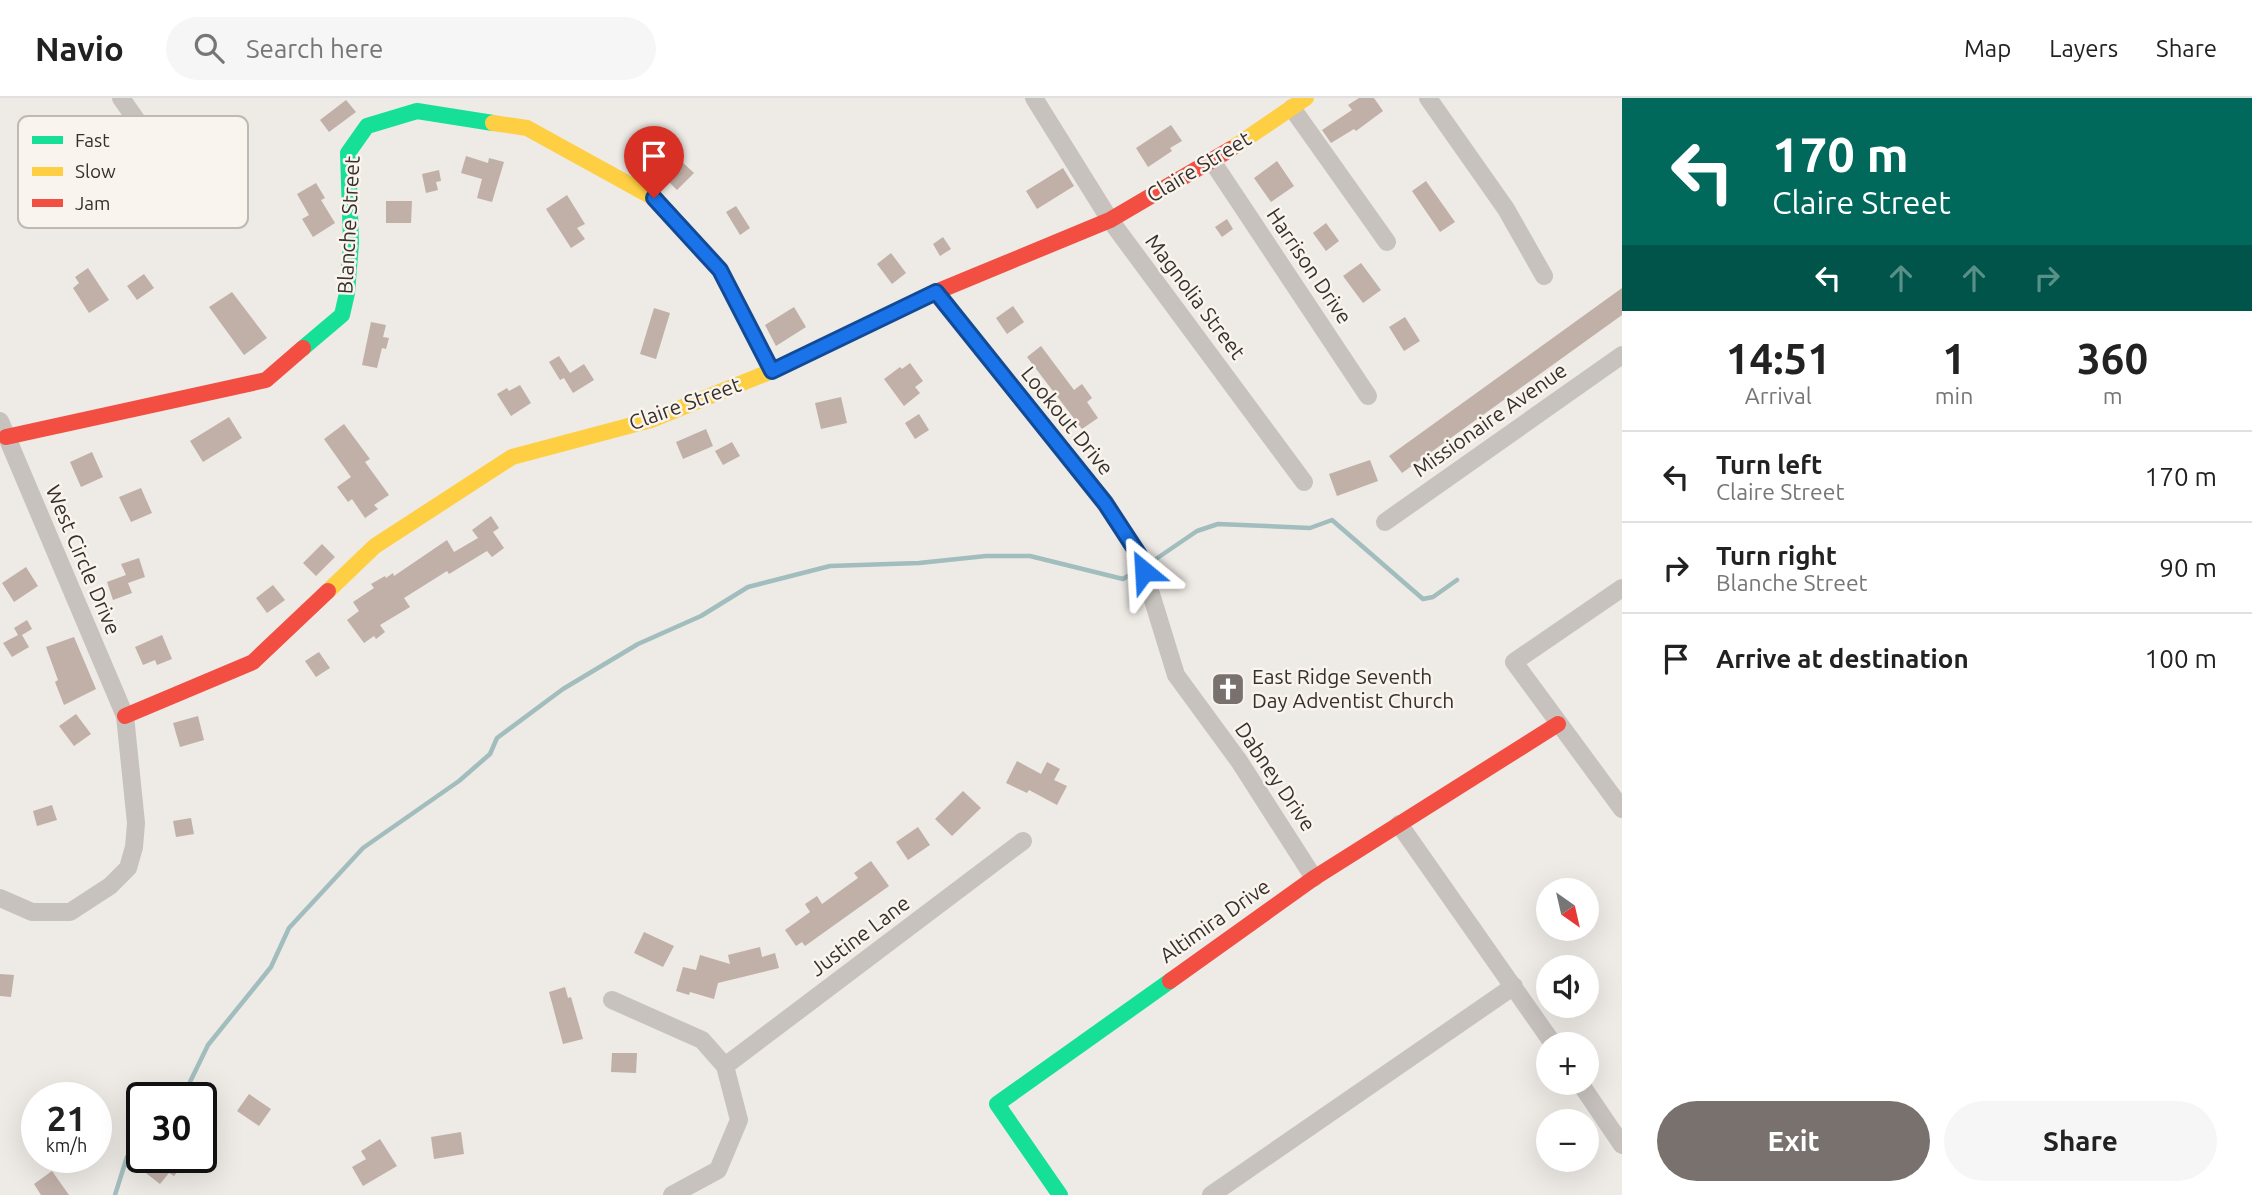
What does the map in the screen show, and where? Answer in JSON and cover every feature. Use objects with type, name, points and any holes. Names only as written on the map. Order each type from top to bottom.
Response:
[{"type":"street","points":[[121,98],[134,116]]},
{"type":"street","name":"Magnolia Street","points":[[1034,98],[1110,220],[1304,482]]},
{"type":"street","points":[[1428,98],[1506,209],[1544,276]]},
{"type":"street","points":[[1299,103],[1387,242]]},
{"type":"street","name":"Claire Street","points":[[125,716],[253,662],[375,546],[512,457],[652,420],[772,371],[936,292],[1110,220],[1212,161],[1299,103]]},
{"type":"street","name":"Blanche Street","points":[[3,429],[266,380],[342,315],[347,292],[351,243],[348,153],[367,126],[417,111],[527,128],[654,198],[720,270],[772,371]]},
{"type":"street","name":"Harrison Drive","points":[[1212,161],[1368,396]]},
{"type":"street","name":"Lookout Drive","points":[[936,292],[1105,503],[1139,555],[1150,586]]},
{"type":"street","name":"Missionaire Avenue","points":[[1385,522],[1622,355]]},
{"type":"street","name":"West Circle Drive","points":[[0,898],[32,912],[70,912],[110,886],[128,868],[134,847],[136,823],[125,716],[3,429]]},
{"type":"street","name":"Dabney Drive","points":[[1150,586],[1176,675],[1239,761],[1314,878]]},
{"type":"street","points":[[1622,588],[1514,662],[1622,810]]},
{"type":"street","name":"Altimira Drive","points":[[1060,1195],[997,1104],[1314,878],[1558,724]]},
{"type":"street","points":[[1399,824],[1545,1032]]},
{"type":"street","name":"Justine Lane","points":[[725,1066],[1023,841]]},
{"type":"street","points":[[1211,1195],[1514,986]]},
{"type":"street","points":[[612,1000],[702,1040],[725,1066],[739,1120],[718,1170],[672,1195]]},
{"type":"street","points":[[1588,1095],[1622,1145]]},
{"type":"building","points":[[1359,98],[1374,98],[1383,111],[1356,131],[1354,129],[1331,143],[1322,130],[1352,110],[1348,105]]},
{"type":"building","points":[[346,100],[356,112],[329,132],[320,120]]},
{"type":"building","points":[[1171,125],[1182,141],[1148,167],[1136,148]]},
{"type":"building","points":[[466,156],[488,163],[489,158],[504,162],[492,202],[477,198],[482,179],[461,173]]},
{"type":"building","points":[[680,160],[694,173],[677,190],[664,177]]},
{"type":"building","points":[[1277,161],[1294,186],[1271,202],[1254,178]]},
{"type":"building","points":[[1063,168],[1074,186],[1037,209],[1026,191]]},
{"type":"building","points":[[439,170],[441,181],[436,182],[438,190],[426,193],[422,174]]},
{"type":"building","points":[[1426,181],[1455,222],[1440,232],[1412,191]]},
{"type":"building","points":[[316,183],[325,198],[321,200],[335,223],[313,237],[302,219],[309,215],[297,194]]},
{"type":"building","points":[[567,195],[585,224],[577,228],[585,239],[571,248],[546,209]]},
{"type":"building","points":[[386,201],[412,201],[411,223],[386,223]]},
{"type":"building","points":[[736,206],[750,228],[740,235],[726,212]]},
{"type":"building","points":[[1227,219],[1233,229],[1222,237],[1215,227]]},
{"type":"building","points":[[1326,223],[1339,241],[1326,251],[1313,233]]},
{"type":"building","points":[[943,237],[951,249],[940,256],[933,244]]},
{"type":"building","points":[[891,253],[906,273],[892,284],[877,264]]},
{"type":"building","points":[[1361,263],[1381,290],[1363,303],[1343,276]]},
{"type":"building","points":[[88,268],[109,300],[89,313],[73,288],[79,283],[75,277]]},
{"type":"building","points":[[144,274],[154,288],[137,300],[127,286]]},
{"type":"building","points":[[1622,288],[1622,315],[1402,473],[1389,456]]},
{"type":"building","points":[[232,292],[267,338],[244,355],[209,307]]},
{"type":"building","points":[[1013,306],[1024,322],[1007,334],[996,318]]},
{"type":"building","points":[[794,307],[806,327],[776,346],[765,325]]},
{"type":"building","points":[[654,308],[670,313],[656,359],[640,354]]},
{"type":"building","points":[[1405,317],[1420,341],[1404,351],[1389,327]]},
{"type":"building","points":[[371,322],[386,325],[383,337],[389,338],[386,349],[382,348],[377,368],[362,365]]},
{"type":"building","points":[[1041,346],[1074,390],[1082,384],[1092,398],[1087,402],[1098,418],[1082,429],[1027,357]]},
{"type":"building","points":[[559,356],[570,373],[584,364],[594,380],[573,393],[564,378],[560,380],[549,362]]},
{"type":"building","points":[[910,363],[923,381],[915,387],[920,393],[904,406],[884,379]]},
{"type":"building","points":[[520,385],[531,403],[511,416],[497,394]]},
{"type":"building","points":[[841,397],[847,423],[821,429],[815,403]]},
{"type":"building","points":[[919,414],[929,430],[915,439],[905,423]]},
{"type":"building","points":[[229,417],[242,438],[203,462],[190,441]]},
{"type":"building","points":[[344,424],[370,459],[365,462],[389,495],[374,505],[378,509],[365,518],[352,499],[348,502],[337,487],[351,477],[324,439]]},
{"type":"building","points":[[706,429],[713,446],[683,459],[676,442]]},
{"type":"building","points":[[732,442],[740,456],[723,465],[715,451]]},
{"type":"building","points":[[92,452],[103,477],[81,487],[70,462]]},
{"type":"building","points":[[1370,460],[1378,481],[1337,496],[1329,474]]},
{"type":"building","points":[[141,488],[152,513],[131,522],[119,497]]},
{"type":"building","points":[[491,516],[499,528],[493,532],[504,548],[492,557],[487,551],[449,574],[447,571],[404,598],[410,607],[380,625],[385,632],[364,643],[347,620],[359,611],[353,602],[374,588],[371,584],[393,573],[394,576],[447,540],[454,552],[478,538],[472,530]]},
{"type":"building","points":[[322,544],[335,557],[316,576],[303,563]]},
{"type":"building","points":[[139,558],[145,577],[128,583],[132,593],[113,600],[107,582],[126,575],[121,564]]},
{"type":"building","points":[[26,567],[38,586],[14,602],[2,583]]},
{"type":"building","points":[[273,585],[285,600],[267,613],[256,598]]},
{"type":"building","points":[[27,620],[32,629],[22,635],[29,647],[12,657],[3,643],[18,635],[14,628]]},
{"type":"building","points":[[162,635],[172,659],[157,665],[155,660],[143,665],[135,647]]},
{"type":"building","points":[[74,637],[96,689],[64,705],[46,647]]},
{"type":"building","points":[[319,652],[330,668],[316,677],[305,661]]},
{"type":"building","points":[[76,714],[91,734],[74,746],[59,726]]},
{"type":"building","points":[[198,716],[204,740],[180,747],[173,723]]},
{"type":"building","points":[[1017,761],[1041,774],[1047,762],[1060,769],[1054,780],[1067,786],[1057,805],[1029,790],[1027,793],[1006,783]]},
{"type":"building","points":[[963,791],[981,808],[952,836],[935,819]]},
{"type":"building","points":[[52,805],[57,820],[37,826],[33,811]]},
{"type":"building","points":[[191,818],[194,834],[176,837],[173,821]]},
{"type":"building","points":[[918,827],[930,845],[908,860],[896,842]]},
{"type":"building","points":[[871,861],[889,886],[805,946],[802,942],[796,946],[785,930],[810,912],[805,904],[817,896],[822,904],[858,878],[854,873]]},
{"type":"building","points":[[644,932],[674,946],[663,967],[634,953]]},
{"type":"building","points":[[760,947],[762,957],[775,953],[779,968],[718,983],[714,999],[676,991],[683,967],[696,970],[700,955],[730,964],[728,955]]},
{"type":"building","points":[[0,974],[14,975],[11,997],[0,996]]},
{"type":"building","points":[[565,987],[568,998],[571,997],[583,1039],[563,1044],[549,992]]},
{"type":"building","points":[[612,1053],[637,1053],[636,1073],[611,1072]]},
{"type":"building","points":[[249,1094],[271,1109],[259,1126],[237,1111]]},
{"type":"building","points":[[461,1132],[464,1154],[434,1159],[431,1137]]},
{"type":"building","points":[[380,1139],[397,1166],[363,1186],[352,1167],[366,1159],[361,1151]]},
{"type":"building","points":[[53,1173],[69,1195],[41,1195],[34,1184]]},
{"type":"building","points":[[146,1173],[169,1173],[160,1184]]},
{"type":"waterway","points":[[1153,561],[1197,531],[1218,524],[1310,528],[1332,520],[1423,599],[1433,597],[1457,580]]},
{"type":"waterway","points":[[190,1082],[208,1045],[271,967],[289,928],[363,848],[459,781],[490,754],[497,738],[563,689],[638,644],[701,616],[748,587],[830,566],[919,563],[986,556],[1030,556],[1123,579],[1133,573]]},
{"type":"waterway","points":[[115,1195],[126,1160]]},
{"type":"traffic: fast","points":[[303,348],[342,315],[347,293],[351,243],[348,153],[367,126],[417,111],[493,123]]},
{"type":"traffic: fast","points":[[1060,1195],[997,1104],[1170,981]]},
{"type":"traffic: slow","points":[[1231,149],[1306,98]]},
{"type":"traffic: slow","points":[[493,123],[527,128],[654,198],[720,270],[772,371]]},
{"type":"traffic: slow","points":[[328,591],[375,546],[512,457],[651,420],[772,371],[849,334]]},
{"type":"traffic: jam","points":[[849,334],[936,292],[1110,220],[1231,149]]},
{"type":"traffic: jam","points":[[6,437],[266,380],[303,348]]},
{"type":"traffic: jam","points":[[125,716],[253,662],[328,591]]},
{"type":"traffic: jam","points":[[1170,981],[1314,878],[1558,724]]},
{"type":"place","name":"East Ridge Seventh Day Adventist Church","points":[[1228,689]]},
{"type":"route","points":[[654,198],[720,270],[772,371],[936,292],[1105,503],[1139,555],[1144,571]]}]
